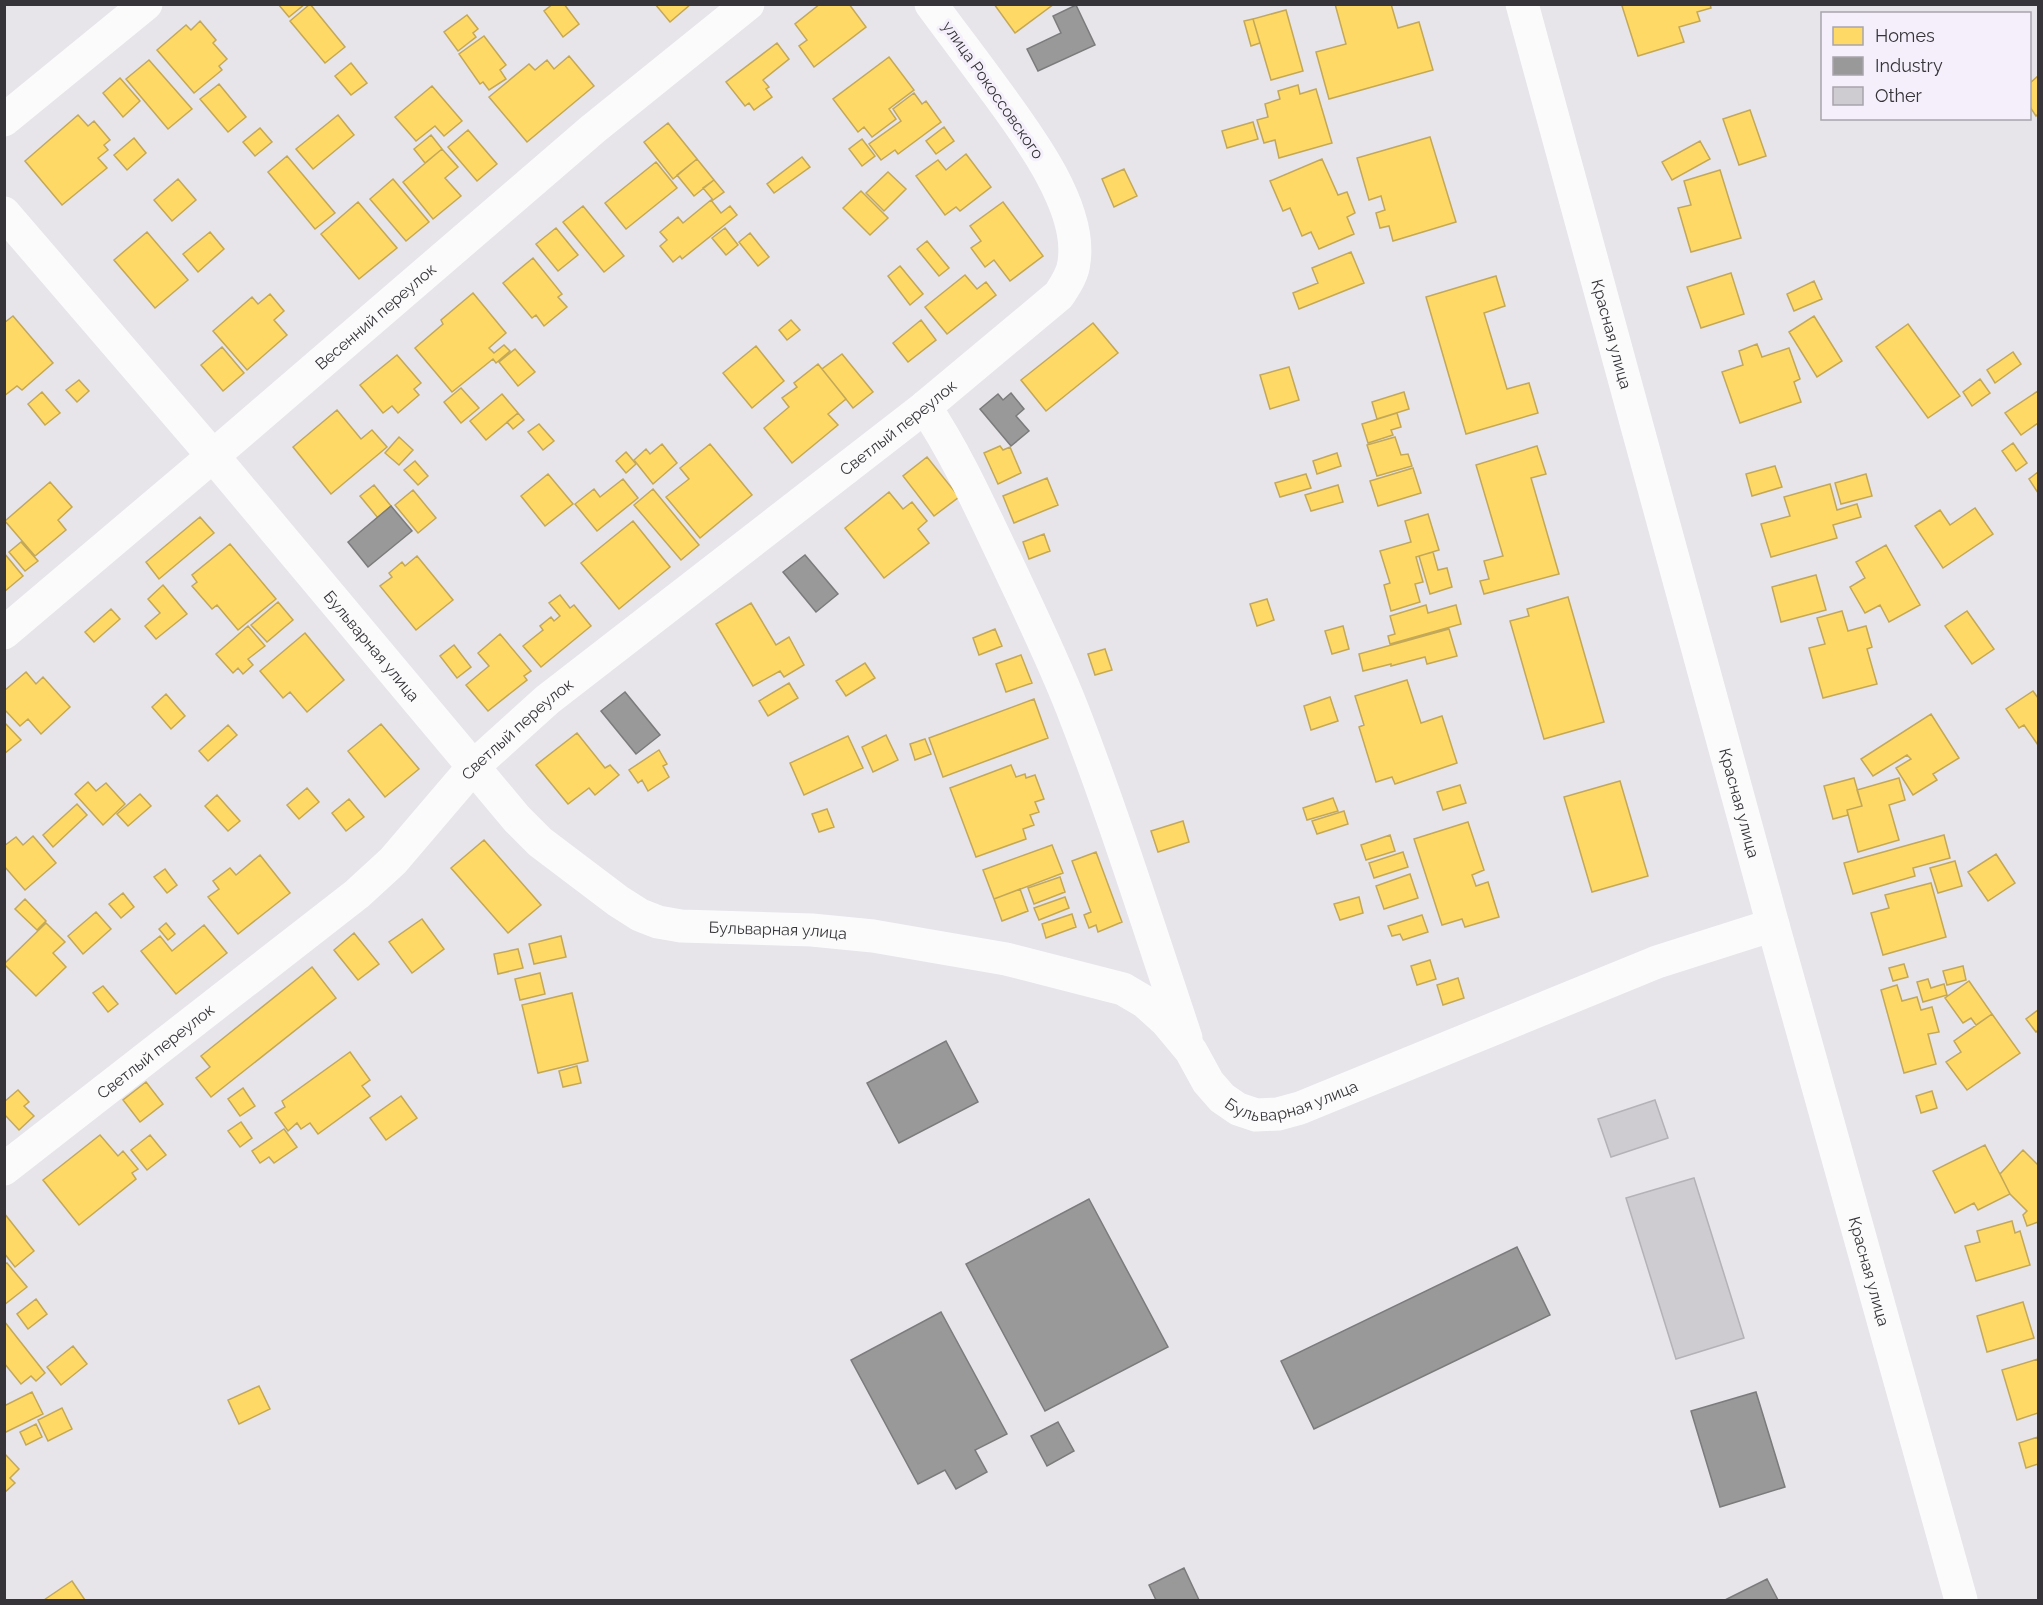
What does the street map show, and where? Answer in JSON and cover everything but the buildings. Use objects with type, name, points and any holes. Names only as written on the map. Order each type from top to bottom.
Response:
[{"type":"street","points":[[4,120],[147,4]]},
{"type":"street","name":"Весенний переулок","points":[[4,633],[593,129],[748,4]]},
{"type":"street","name":"улица Рокоссовского","points":[[931,4],[1026,134],[1061,195],[1073,235],[1074,263],[1064,287],[1046,308]]},
{"type":"street","name":"Красная улица","points":[[1522,4],[1773,925],[1961,1600]]},
{"type":"street","name":"Бульварная улица","points":[[4,213],[213,456],[517,819],[540,842],[640,915],[658,922],[681,926],[812,930],[873,936],[1006,959],[1124,989],[1145,1002],[1166,1021],[1191,1051],[1208,1082],[1222,1098],[1256,1115],[1278,1114],[1300,1108],[1657,962],[1773,925]]},
{"type":"street","name":"Светлый переулок","points":[[4,1169],[357,894],[407,845],[474,766],[547,700],[925,407],[1046,308]]},
{"type":"street","points":[[925,407],[943,433],[964,473],[1072,708],[1191,1051]]}]
